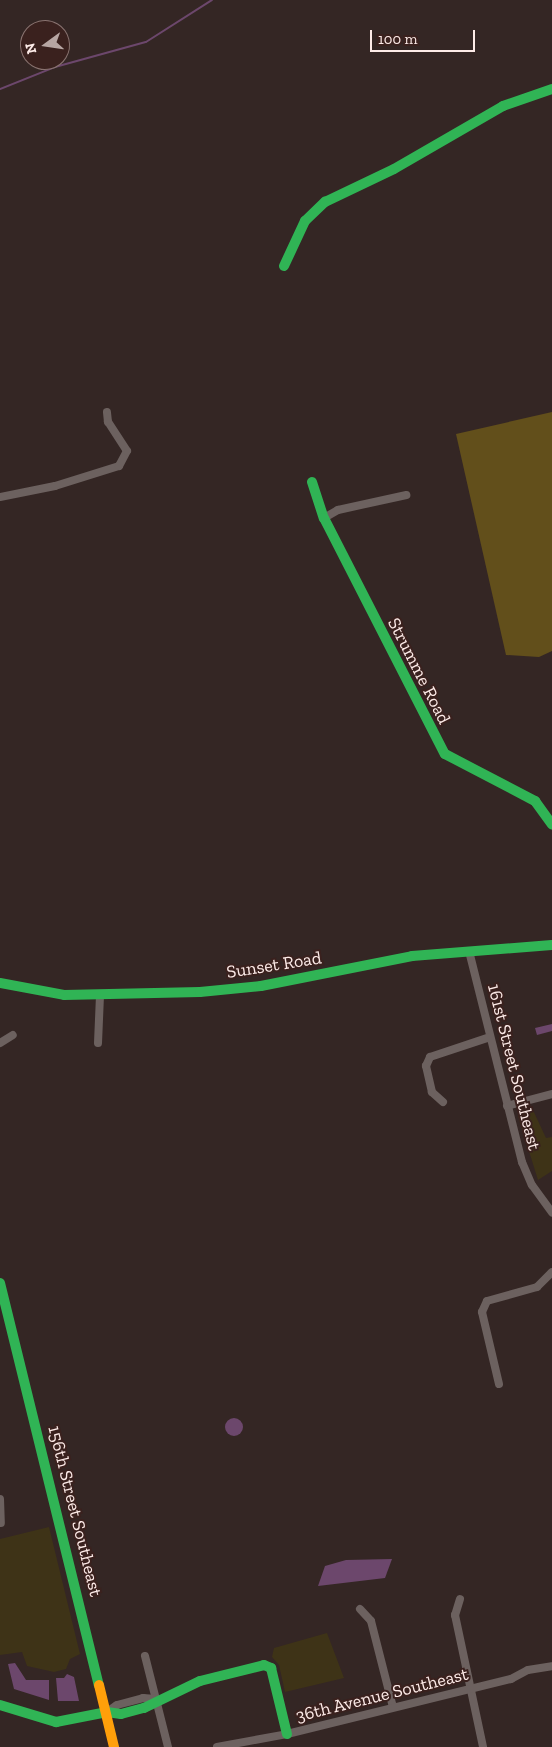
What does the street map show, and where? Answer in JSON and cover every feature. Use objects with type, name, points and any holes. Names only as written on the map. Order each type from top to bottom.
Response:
[{"type":"street","points":[[284,266],[301,228],[321,206],[404,164],[503,106],[552,89]]},
{"type":"street","points":[[0,497],[65,484],[119,466],[127,451],[108,422],[107,412]]},
{"type":"street","name":"Strumme Road","points":[[312,482],[324,518],[445,754],[535,801],[552,824]]},
{"type":"street","points":[[324,518],[338,510],[406,495]]},
{"type":"street","name":"Sunset Road","points":[[0,983],[36,992],[100,995],[200,992],[261,986],[412,956],[552,945]]},
{"type":"street","name":"161st Street Southeast","points":[[469,951],[522,1162],[550,1208]]},
{"type":"street","points":[[98,1043],[100,995]]},
{"type":"street","points":[[0,1043],[13,1035]]},
{"type":"street","points":[[443,1102],[432,1092],[426,1066],[430,1057],[490,1037]]},
{"type":"street","points":[[507,1106],[552,1094]]},
{"type":"street","points":[[499,1384],[482,1312],[487,1301],[537,1287],[552,1272]]},
{"type":"street","name":"156th Street Southeast","points":[[0,1283],[107,1712],[114,1747]]},
{"type":"street","points":[[0,1499],[1,1523]]},
{"type":"street","points":[[460,1599],[455,1615],[483,1747]]},
{"type":"street","points":[[360,1609],[372,1621],[393,1707]]},
{"type":"street","points":[[146,1656],[168,1747]]},
{"type":"street","points":[[0,1705],[56,1722],[107,1712],[121,1714],[144,1708],[156,1699],[200,1680],[264,1665],[271,1668],[287,1734]]},
{"type":"street","name":"36th Avenue Southeast","points":[[217,1747],[287,1734],[511,1679],[528,1670],[552,1666]]},
{"type":"shaded area","points":[[552,412],[552,651],[539,657],[506,655],[456,434]]},
{"type":"shaded area","points":[[552,1024],[552,1031],[537,1035],[535,1028]]},
{"type":"shaded area","points":[[532,1108],[546,1138],[552,1137],[552,1171],[538,1180],[518,1116],[520,1111]]},
{"type":"shaded area","points":[[234,1418],[240,1421],[243,1427],[240,1433],[234,1436],[228,1433],[225,1427],[228,1421]]},
{"type":"shaded area","points":[[49,1527],[80,1654],[70,1659],[66,1669],[54,1672],[27,1666],[22,1652],[0,1655],[0,1539]]},
{"type":"shaded area","points":[[392,1559],[385,1578],[318,1586],[325,1566],[346,1560]]},
{"type":"shaded area","points":[[327,1633],[344,1678],[285,1692],[279,1665],[272,1657],[274,1648]]},
{"type":"shaded area","points":[[15,1663],[26,1680],[49,1680],[49,1700],[14,1689],[8,1664]]},
{"type":"shaded area","points":[[67,1674],[74,1677],[79,1701],[58,1701],[56,1678],[64,1678]]},
{"type":"waterway","points":[[0,89],[55,67],[146,42],[212,0]]},
{"type":"traffic: fast","points":[[284,266],[305,221],[325,202],[394,169],[503,106],[552,89]]},
{"type":"traffic: fast","points":[[312,482],[324,518],[445,754],[535,801],[552,824]]},
{"type":"traffic: fast","points":[[0,983],[64,995],[200,992],[261,986],[412,956],[552,945]]},
{"type":"traffic: fast","points":[[0,1283],[99,1685]]},
{"type":"traffic: fast","points":[[0,1705],[56,1722],[107,1712],[121,1714],[144,1708],[200,1681],[264,1665],[271,1668],[287,1734]]},
{"type":"traffic: slow","points":[[99,1685],[114,1747]]}]
